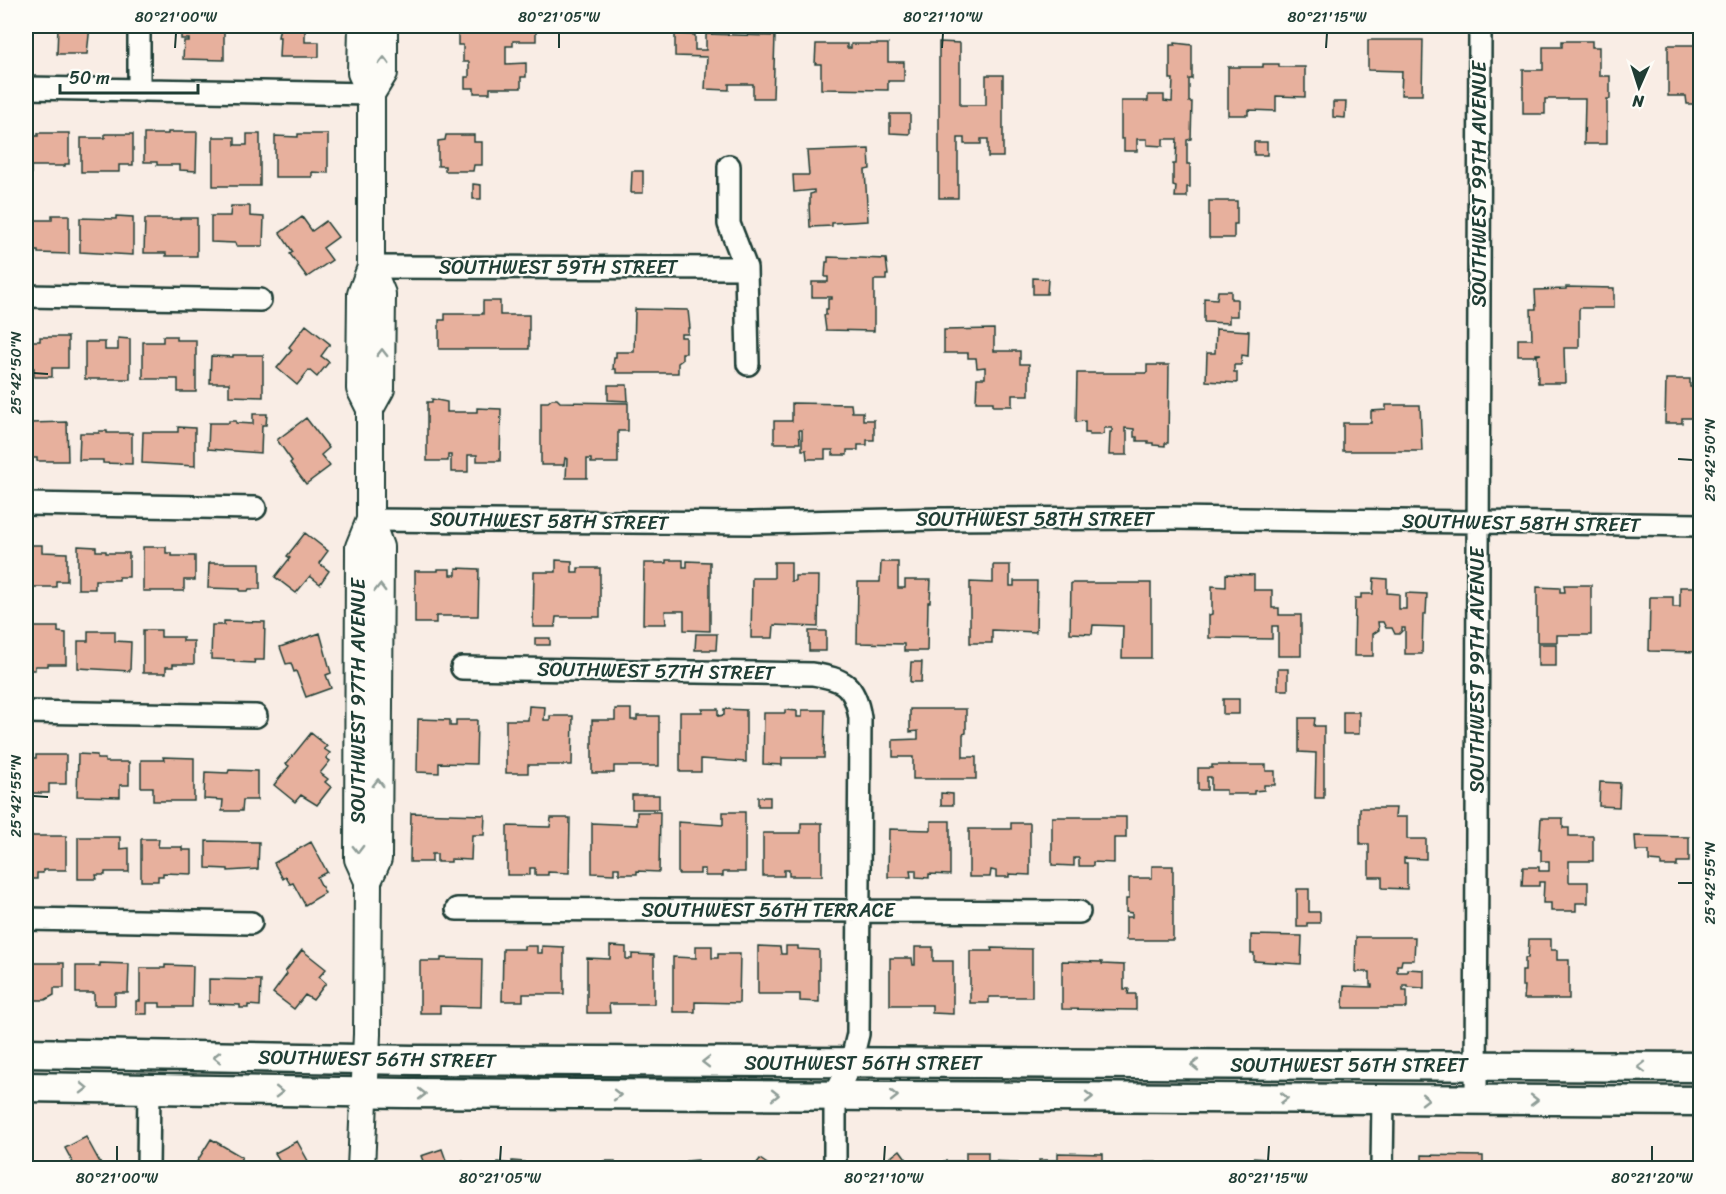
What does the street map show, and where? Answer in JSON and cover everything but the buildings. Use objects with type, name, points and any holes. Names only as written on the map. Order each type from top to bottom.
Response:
[{"type":"main road","name":"SOUTHWEST 56TH STREET","points":[[26,1053],[366,1059],[1701,1067]]},
{"type":"main road","name":"SOUTHWEST 56TH STREET","points":[[26,1087],[364,1093],[1701,1101]]},
{"type":"street","points":[[139,91],[140,26]]},
{"type":"street","name":"SOUTHWEST 97TH AVENUE","points":[[362,26],[361,73],[371,94],[371,267],[382,294],[381,389],[370,409],[370,520],[380,546],[378,859],[368,881],[362,1168]]},
{"type":"street","name":"SOUTHWEST 97TH AVENUE","points":[[371,94],[384,73],[384,26]]},
{"type":"street","name":"SOUTHWEST 99TH AVENUE","points":[[1476,1099],[1479,26]]},
{"type":"street","points":[[26,88],[371,94]]},
{"type":"street","points":[[729,166],[729,224],[746,268],[748,364]]},
{"type":"street","name":"SOUTHWEST 59TH STREET","points":[[371,267],[746,268]]},
{"type":"street","points":[[26,296],[260,300]]},
{"type":"street","points":[[26,504],[255,508]]},
{"type":"street","name":"SOUTHWEST 58TH STREET","points":[[370,520],[764,523],[1150,518],[1701,525]]},
{"type":"street","name":"SOUTHWEST 57TH STREET","points":[[462,668],[812,674],[838,680],[855,696],[860,718],[858,911]]},
{"type":"street","points":[[26,712],[256,716]]},
{"type":"street","name":"SOUTHWEST 56TH TERRACE","points":[[457,909],[1079,912]]},
{"type":"street","points":[[835,1168],[835,1095],[851,1063],[858,1034],[858,911]]},
{"type":"street","points":[[26,919],[251,923]]},
{"type":"street","points":[[148,1168],[149,1089]]},
{"type":"street","points":[[1382,1168],[1383,1098]]}]
